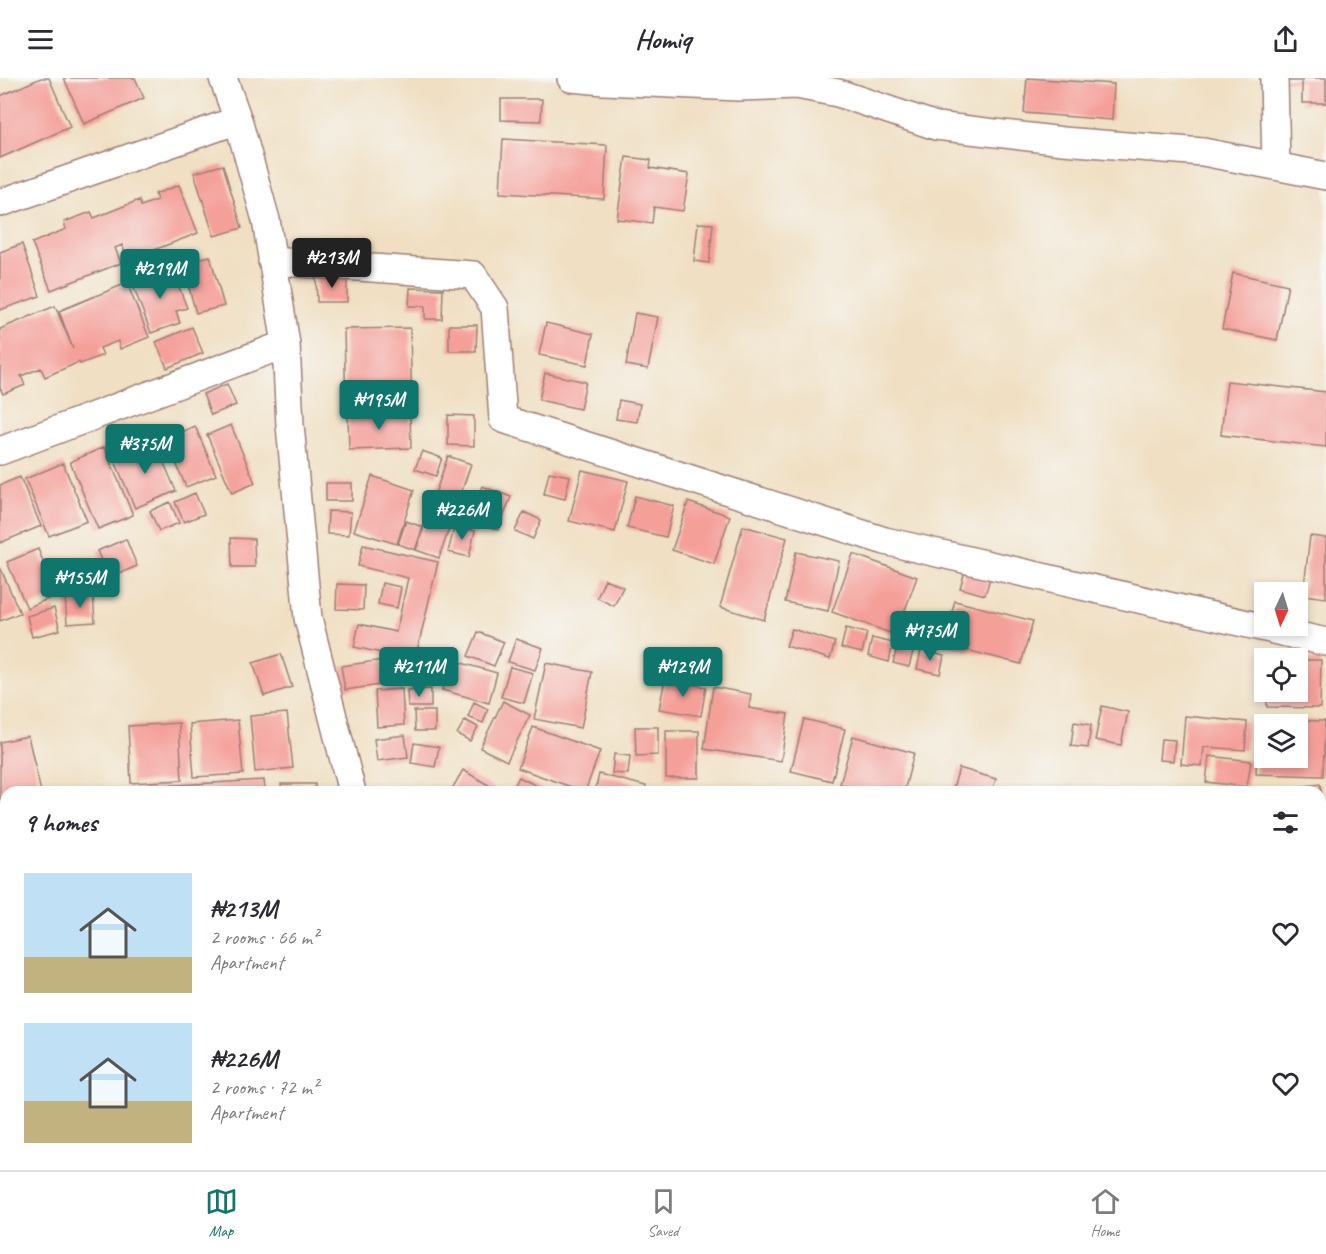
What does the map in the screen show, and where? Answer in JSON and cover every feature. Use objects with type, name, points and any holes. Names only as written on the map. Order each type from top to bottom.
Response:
[{"type":"street","points":[[223,78],[238,120],[266,220],[286,344],[291,437],[308,618],[350,786]]},
{"type":"street","points":[[571,78],[739,87],[797,85],[838,93],[936,126],[1063,141],[1203,152],[1326,176]]},
{"type":"street","points":[[1274,78],[1276,166]]},
{"type":"street","points":[[0,203],[238,120]]},
{"type":"street","points":[[272,261],[473,275],[495,308],[503,419],[885,541],[1326,642]]},
{"type":"street","points":[[0,451],[286,344]]},
{"type":"building","points":[[41,78],[49,78],[70,127],[0,158],[0,96]]},
{"type":"building","points":[[64,78],[135,78],[144,98],[84,124]]},
{"type":"building","points":[[1027,78],[1114,84],[1112,120],[1024,113]]},
{"type":"building","points":[[1283,78],[1326,78],[1326,103],[1302,103],[1302,81],[1283,81]]},
{"type":"building","points":[[501,99],[542,99],[541,121],[501,120]]},
{"type":"building","points":[[503,139],[607,145],[604,199],[500,193]]},
{"type":"building","points":[[626,157],[651,160],[650,168],[689,174],[683,211],[654,207],[652,223],[617,219]]},
{"type":"building","points":[[223,165],[242,228],[214,236],[194,173]]},
{"type":"building","points":[[179,185],[198,233],[128,260],[122,245],[115,248],[121,263],[51,290],[32,243],[66,229],[64,222],[91,212],[94,218],[139,200],[141,206],[157,200],[155,194]]},
{"type":"building","points":[[698,223],[713,224],[709,263],[694,261]]},
{"type":"building","points":[[22,244],[40,296],[0,310],[0,252]]},
{"type":"building","points":[[210,256],[224,306],[196,313],[182,263]]},
{"type":"building","points":[[172,269],[187,308],[176,311],[180,323],[151,333],[132,283]]},
{"type":"building","points":[[1233,273],[1288,285],[1277,340],[1222,329]]},
{"type":"building","points":[[347,276],[347,302],[317,302],[316,277]]},
{"type":"building","points":[[127,283],[149,337],[120,349],[118,341],[100,348],[103,355],[80,364],[79,362],[45,377],[41,368],[21,376],[25,385],[3,394],[0,388],[0,329],[55,306],[73,349],[59,311]]},
{"type":"building","points":[[410,288],[443,289],[442,319],[425,319],[425,306],[409,306]]},
{"type":"building","points":[[635,313],[658,317],[648,369],[626,365]]},
{"type":"building","points":[[546,323],[593,334],[587,365],[539,355]]},
{"type":"building","points":[[449,325],[477,325],[476,351],[449,351]]},
{"type":"building","points":[[192,327],[203,353],[167,368],[156,342]]},
{"type":"building","points":[[410,328],[412,412],[346,413],[344,329]]},
{"type":"building","points":[[545,373],[586,382],[580,409],[539,400]]},
{"type":"building","points":[[1227,381],[1326,392],[1326,447],[1221,435]]},
{"type":"building","points":[[227,384],[236,405],[211,415],[203,394]]},
{"type":"building","points":[[619,400],[640,404],[637,422],[616,419]]},
{"type":"building","points":[[410,413],[411,448],[349,450],[348,414]]},
{"type":"building","points":[[448,415],[474,416],[474,446],[448,445]]},
{"type":"building","points":[[231,425],[255,483],[232,493],[207,435]]},
{"type":"building","points":[[195,426],[216,475],[186,487],[166,439]]},
{"type":"building","points":[[155,442],[176,491],[135,508],[114,459]]},
{"type":"building","points":[[104,447],[133,515],[98,529],[70,462]]},
{"type":"building","points":[[422,451],[442,458],[436,476],[415,469]]},
{"type":"building","points":[[448,456],[471,464],[439,558],[416,550]]},
{"type":"building","points":[[63,463],[87,521],[49,536],[25,479]]},
{"type":"building","points":[[582,470],[628,481],[615,532],[569,521]]},
{"type":"building","points":[[549,472],[570,476],[565,499],[544,494]]},
{"type":"building","points":[[372,476],[414,490],[397,544],[354,531]]},
{"type":"building","points":[[20,477],[41,526],[0,543],[0,485]]},
{"type":"building","points":[[326,483],[352,483],[352,501],[326,501]]},
{"type":"building","points":[[482,486],[511,497],[498,530],[469,519]]},
{"type":"building","points":[[195,493],[204,514],[184,522],[175,502]]},
{"type":"building","points":[[635,496],[674,506],[666,537],[627,528]]},
{"type":"building","points":[[170,502],[179,523],[159,531],[150,511]]},
{"type":"building","points":[[688,502],[730,516],[714,564],[672,550]]},
{"type":"building","points":[[328,511],[351,512],[349,535],[327,534]]},
{"type":"building","points":[[524,512],[541,520],[533,539],[515,531]]},
{"type":"building","points":[[406,521],[423,527],[415,550],[398,544]]},
{"type":"building","points":[[455,525],[475,531],[469,557],[448,552]]},
{"type":"building","points":[[743,526],[787,538],[764,620],[720,607]]},
{"type":"building","points":[[1310,536],[1326,538],[1326,598],[1308,596],[1308,582],[1305,582]]},
{"type":"building","points":[[231,538],[254,539],[255,567],[232,567]]},
{"type":"building","points":[[126,539],[137,566],[109,578],[97,551]]},
{"type":"building","points":[[363,545],[438,562],[415,660],[354,647],[359,624],[396,632],[408,578],[358,566]]},
{"type":"building","points":[[38,549],[57,595],[27,608],[7,562]]},
{"type":"building","points":[[796,552],[839,561],[828,611],[785,602]]},
{"type":"building","points":[[853,554],[917,577],[896,635],[832,612]]},
{"type":"building","points":[[0,567],[20,613],[0,621]]},
{"type":"building","points":[[966,568],[991,575],[985,595],[960,588]]},
{"type":"building","points":[[605,579],[623,587],[614,606],[597,598]]},
{"type":"building","points":[[382,583],[401,587],[397,608],[378,604]]},
{"type":"building","points":[[337,584],[364,585],[363,610],[336,609]]},
{"type":"building","points":[[93,594],[95,622],[67,624],[65,596]]},
{"type":"building","points":[[955,601],[1033,621],[1021,664],[943,644]]},
{"type":"building","points":[[54,608],[60,630],[32,637],[27,616]]},
{"type":"building","points":[[846,628],[867,633],[862,653],[841,648]]},
{"type":"building","points":[[792,629],[835,642],[830,659],[786,646]]},
{"type":"building","points":[[478,632],[504,642],[494,666],[468,656]]},
{"type":"building","points":[[872,638],[893,643],[889,662],[868,656]]},
{"type":"building","points":[[516,639],[543,648],[535,670],[508,662]]},
{"type":"building","points":[[897,647],[913,651],[909,667],[893,663]]},
{"type":"building","points":[[921,650],[944,656],[940,674],[917,669]]},
{"type":"building","points":[[281,654],[292,687],[264,696],[253,663]]},
{"type":"building","points":[[383,660],[387,684],[345,690],[341,666]]},
{"type":"building","points":[[451,660],[497,673],[489,703],[442,690]]},
{"type":"building","points":[[1308,660],[1321,660],[1320,708],[1267,707],[1267,702],[1308,702]]},
{"type":"building","points":[[399,663],[425,664],[425,684],[398,683]]},
{"type":"building","points":[[546,663],[592,672],[581,728],[534,719]]},
{"type":"building","points":[[510,667],[533,673],[524,703],[501,697]]},
{"type":"building","points":[[665,679],[706,687],[701,716],[659,709]]},
{"type":"building","points":[[713,687],[751,694],[749,708],[788,714],[781,761],[704,749]]},
{"type":"building","points":[[402,689],[404,725],[377,727],[375,691]]},
{"type":"building","points":[[431,689],[431,707],[408,707],[407,690]]},
{"type":"building","points":[[503,701],[530,715],[507,761],[480,748]]},
{"type":"building","points":[[474,702],[488,709],[483,723],[468,717]]},
{"type":"building","points":[[1102,706],[1128,712],[1121,745],[1095,740]]},
{"type":"building","points":[[414,711],[435,711],[435,731],[415,731]]},
{"type":"building","points":[[287,713],[293,768],[255,772],[250,716]]},
{"type":"building","points":[[1185,716],[1247,722],[1245,750],[1204,747],[1202,766],[1181,764]]},
{"type":"building","points":[[804,719],[845,729],[832,781],[791,771]]},
{"type":"building","points":[[238,720],[243,774],[194,777],[190,724]]},
{"type":"building","points":[[465,720],[478,727],[470,741],[457,734]]},
{"type":"building","points":[[1308,720],[1325,721],[1323,776],[1256,774],[1256,768],[1308,768]]},
{"type":"building","points":[[1074,722],[1091,725],[1088,748],[1071,746]]},
{"type":"building","points":[[179,723],[182,780],[131,783],[128,726]]},
{"type":"building","points":[[533,727],[600,751],[587,786],[568,786],[518,768]]},
{"type":"building","points":[[635,727],[658,727],[658,755],[636,756]]},
{"type":"building","points":[[666,731],[699,731],[699,778],[666,778]]},
{"type":"building","points":[[405,735],[408,757],[377,761],[374,739]]},
{"type":"building","points":[[28,736],[40,786],[0,786],[0,742]]},
{"type":"building","points":[[853,736],[914,753],[906,786],[840,784]]},
{"type":"building","points":[[1161,739],[1175,740],[1173,761],[1159,760]]},
{"type":"building","points":[[414,743],[439,747],[435,767],[411,763]]},
{"type":"building","points":[[614,754],[630,756],[628,774],[612,773]]},
{"type":"building","points":[[1209,756],[1251,761],[1247,786],[1206,782]]},
{"type":"building","points":[[959,768],[996,779],[994,786],[954,786]]},
{"type":"building","points":[[463,770],[490,786],[454,786]]},
{"type":"building","points":[[599,774],[646,786],[596,786]]},
{"type":"building","points":[[519,777],[537,786],[514,786]]},
{"type":"building","points":[[264,780],[264,786],[160,786]]},
{"type":"building","points":[[281,784],[315,784],[315,786],[281,786]]}]
